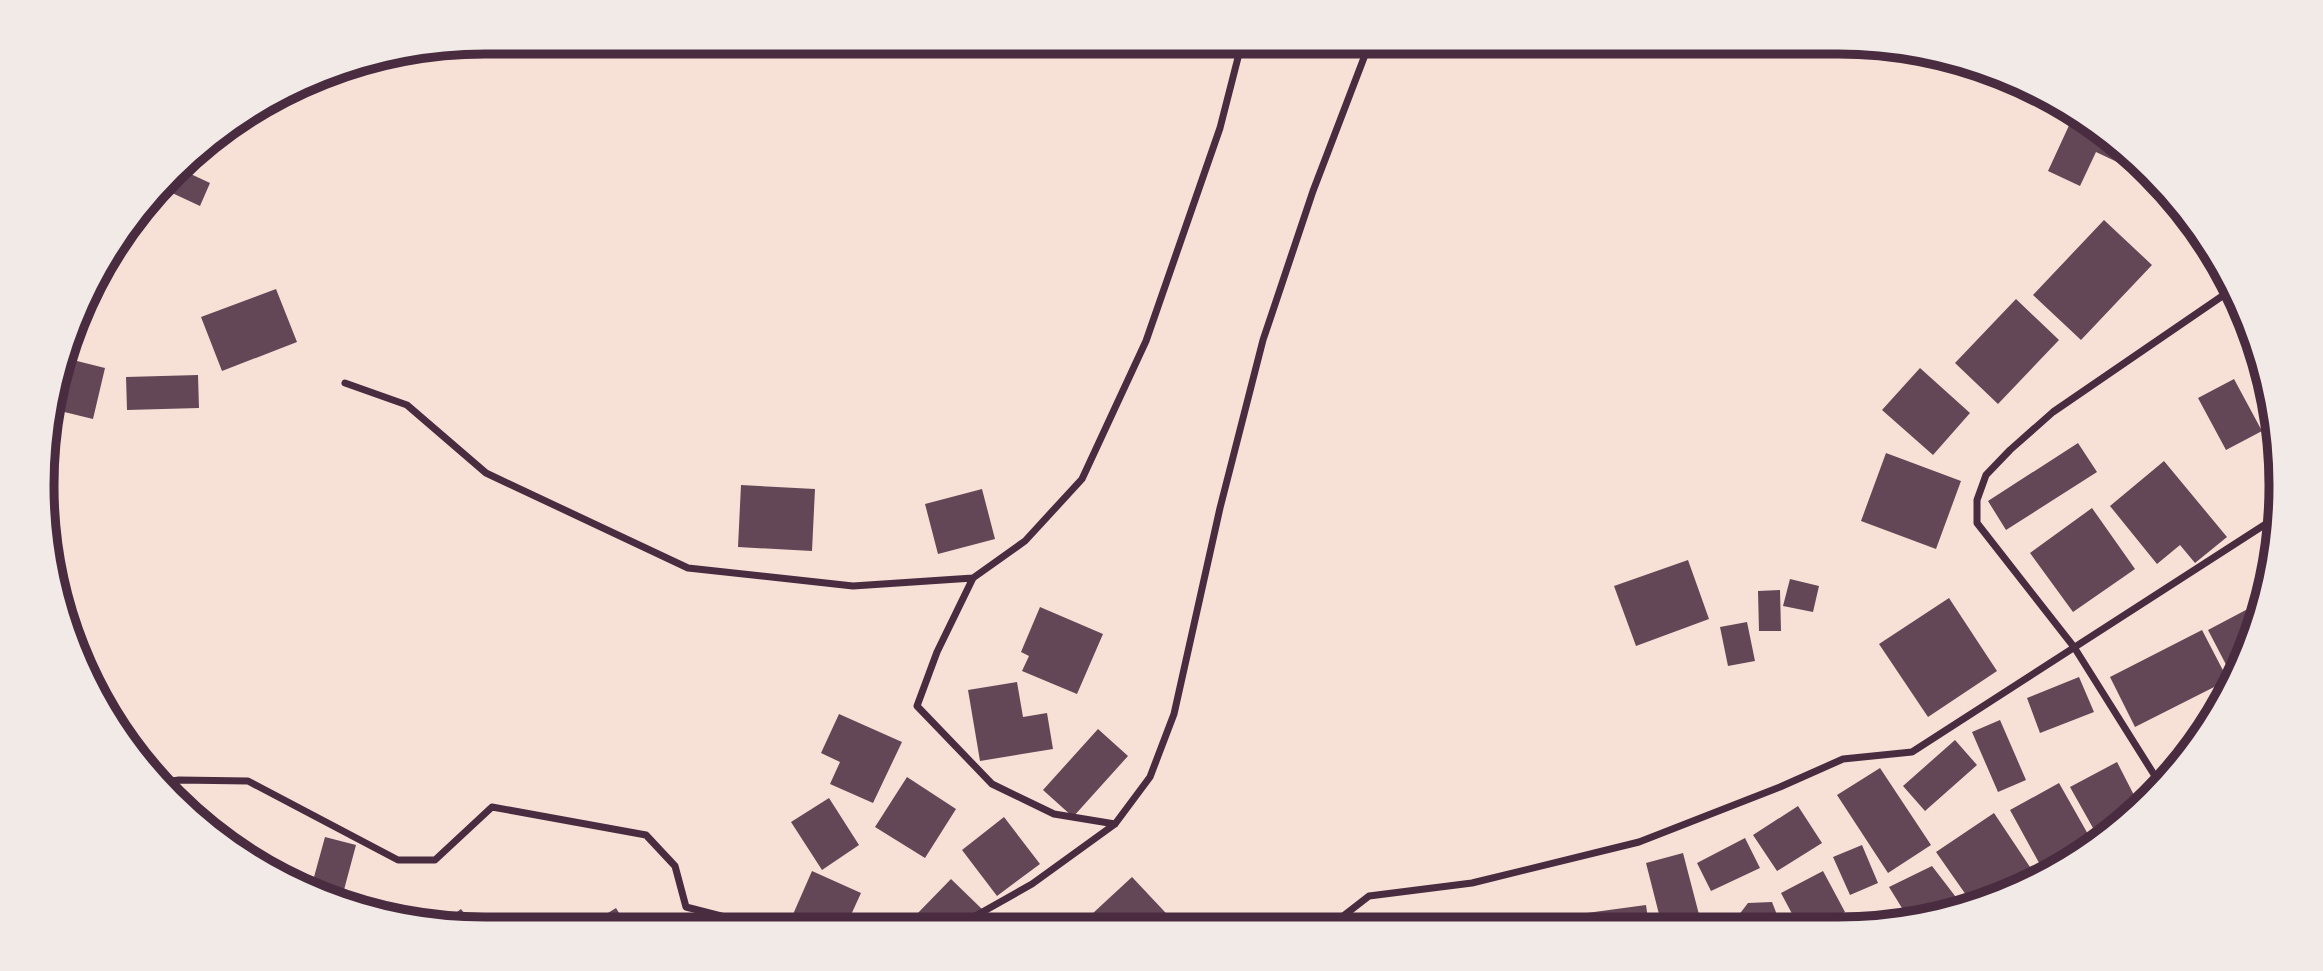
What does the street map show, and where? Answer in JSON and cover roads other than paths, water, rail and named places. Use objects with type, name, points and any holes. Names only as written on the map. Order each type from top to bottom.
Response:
[{"type":"street","points":[[1115,824],[1054,814],[992,784],[917,706],[937,652],[973,578],[1025,541],[1082,479],[1146,341],[1220,128],[1239,54]]},
{"type":"street","points":[[974,917],[1032,884],[1115,824],[1150,777],[1174,714],[1220,508],[1263,340],[1313,191],[1365,54]]},
{"type":"street","points":[[2155,777],[2074,648],[1977,523],[1977,500],[1986,475],[2053,412],[2224,295]]},
{"type":"street","points":[[345,383],[407,405],[486,473],[688,568],[853,586],[973,578]]},
{"type":"street","points":[[1342,917],[1369,896],[1472,883],[1639,842],[1843,759],[1912,752],[2267,523]]},
{"type":"street","points":[[173,782],[248,781],[398,860],[435,860],[492,807],[646,835],[675,866],[686,907],[725,917]]}]
